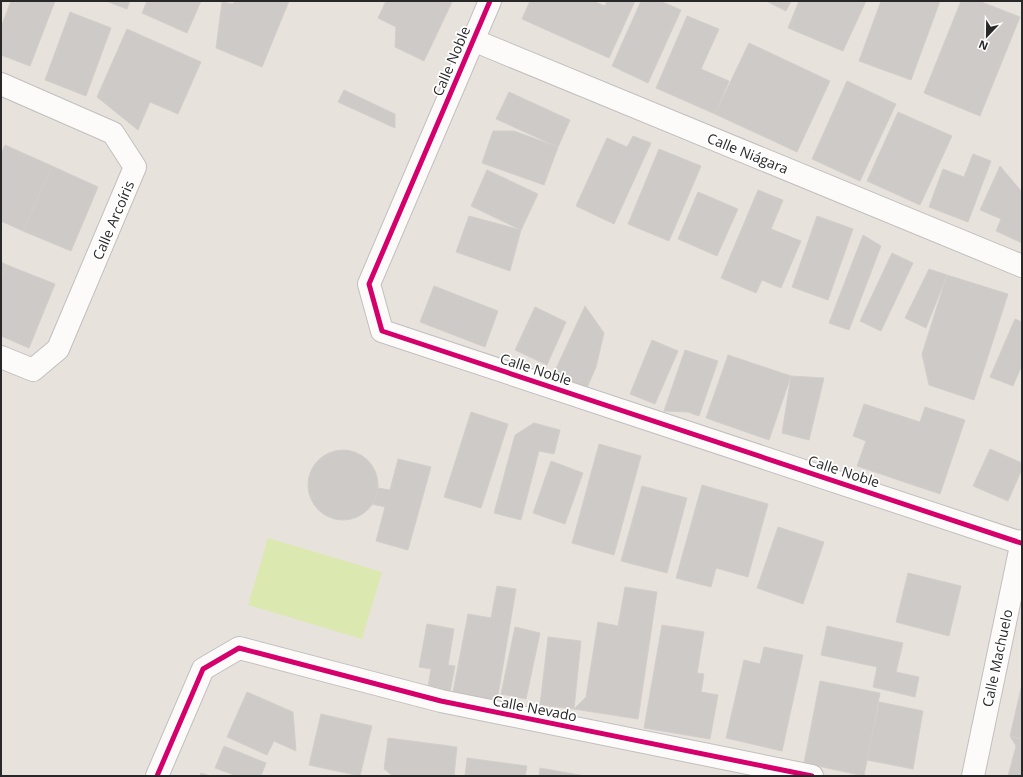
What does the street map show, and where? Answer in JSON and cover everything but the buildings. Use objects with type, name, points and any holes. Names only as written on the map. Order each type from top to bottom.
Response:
[{"type":"street","name":"Calle Noble","points":[[490,1],[369,284],[382,331],[1022,542]]},
{"type":"street","name":"Calle Niágara","points":[[473,40],[1022,266]]},
{"type":"street","name":"Calle Arcoíris","points":[[1,84],[113,133],[135,168],[58,349],[33,370],[1,357]]},
{"type":"street","name":"Calle Machuelo","points":[[973,776],[1022,542]]},
{"type":"street","name":"Calle Nevado","points":[[157,776],[203,669],[239,648],[441,701],[812,776]]},
{"type":"green space","points":[[268,538],[382,572],[362,639],[248,605]]},
{"type":"cycle path","points":[[490,1],[369,284],[382,331],[1021,543]]},
{"type":"cycle path","points":[[157,776],[203,669],[239,648],[441,701],[812,776]]}]
